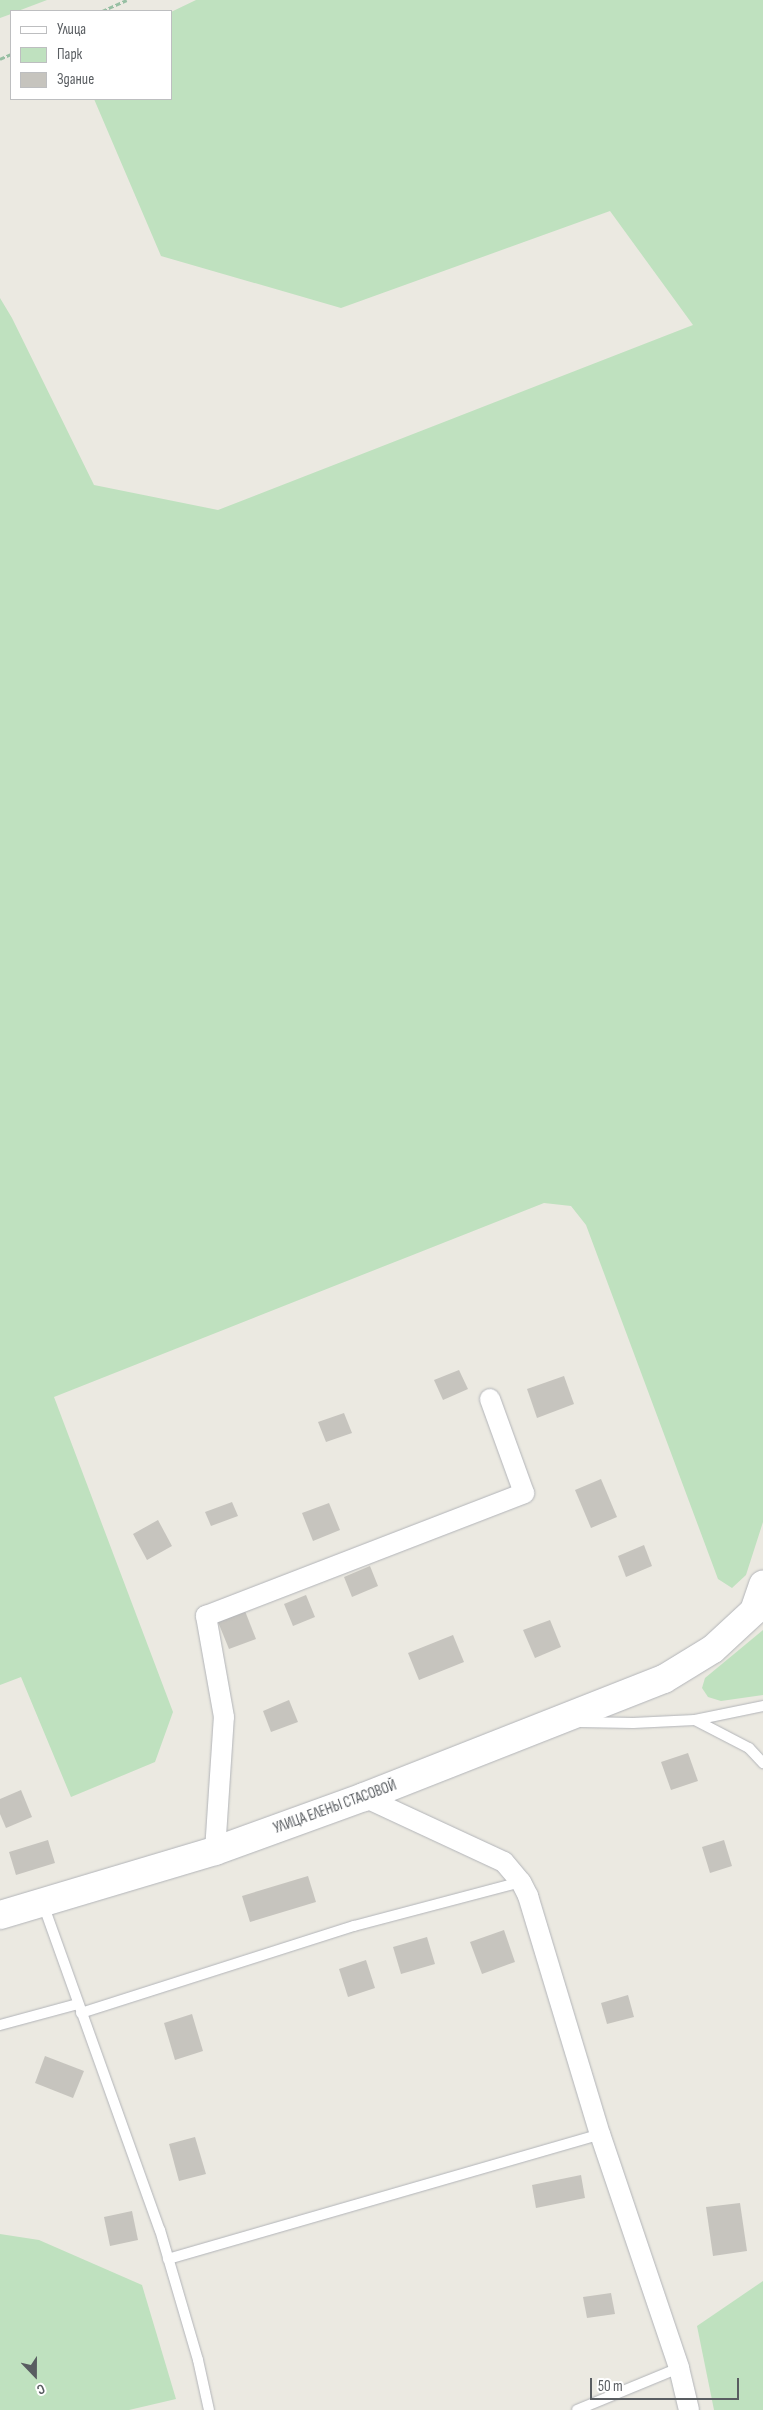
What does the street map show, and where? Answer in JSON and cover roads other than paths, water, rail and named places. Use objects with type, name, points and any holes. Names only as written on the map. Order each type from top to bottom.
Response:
[{"type":"main road","name":"УЛИЦА ЕЛЕНЫ СТАСОВОЙ","points":[[0,1915],[43,1904],[215,1851],[364,1797],[664,1679],[713,1649],[754,1610],[763,1585]]},
{"type":"street","points":[[215,1851],[224,1717],[206,1616],[524,1493],[490,1399]]},
{"type":"street","points":[[364,1797],[504,1862],[521,1882],[528,1896],[600,2134],[679,2368],[688,2410]]},
{"type":"lane","points":[[559,1721],[633,1723],[695,1720],[763,1706]]},
{"type":"lane","points":[[695,1720],[749,1748],[763,1763]]},
{"type":"lane","points":[[0,2025],[79,2008],[354,1926],[521,1882]]},
{"type":"lane","points":[[43,1904],[160,2230],[198,2360],[208,2410]]},
{"type":"lane","points":[[168,2259],[600,2134]]},
{"type":"lane","points":[[577,2410],[679,2368]]}]
